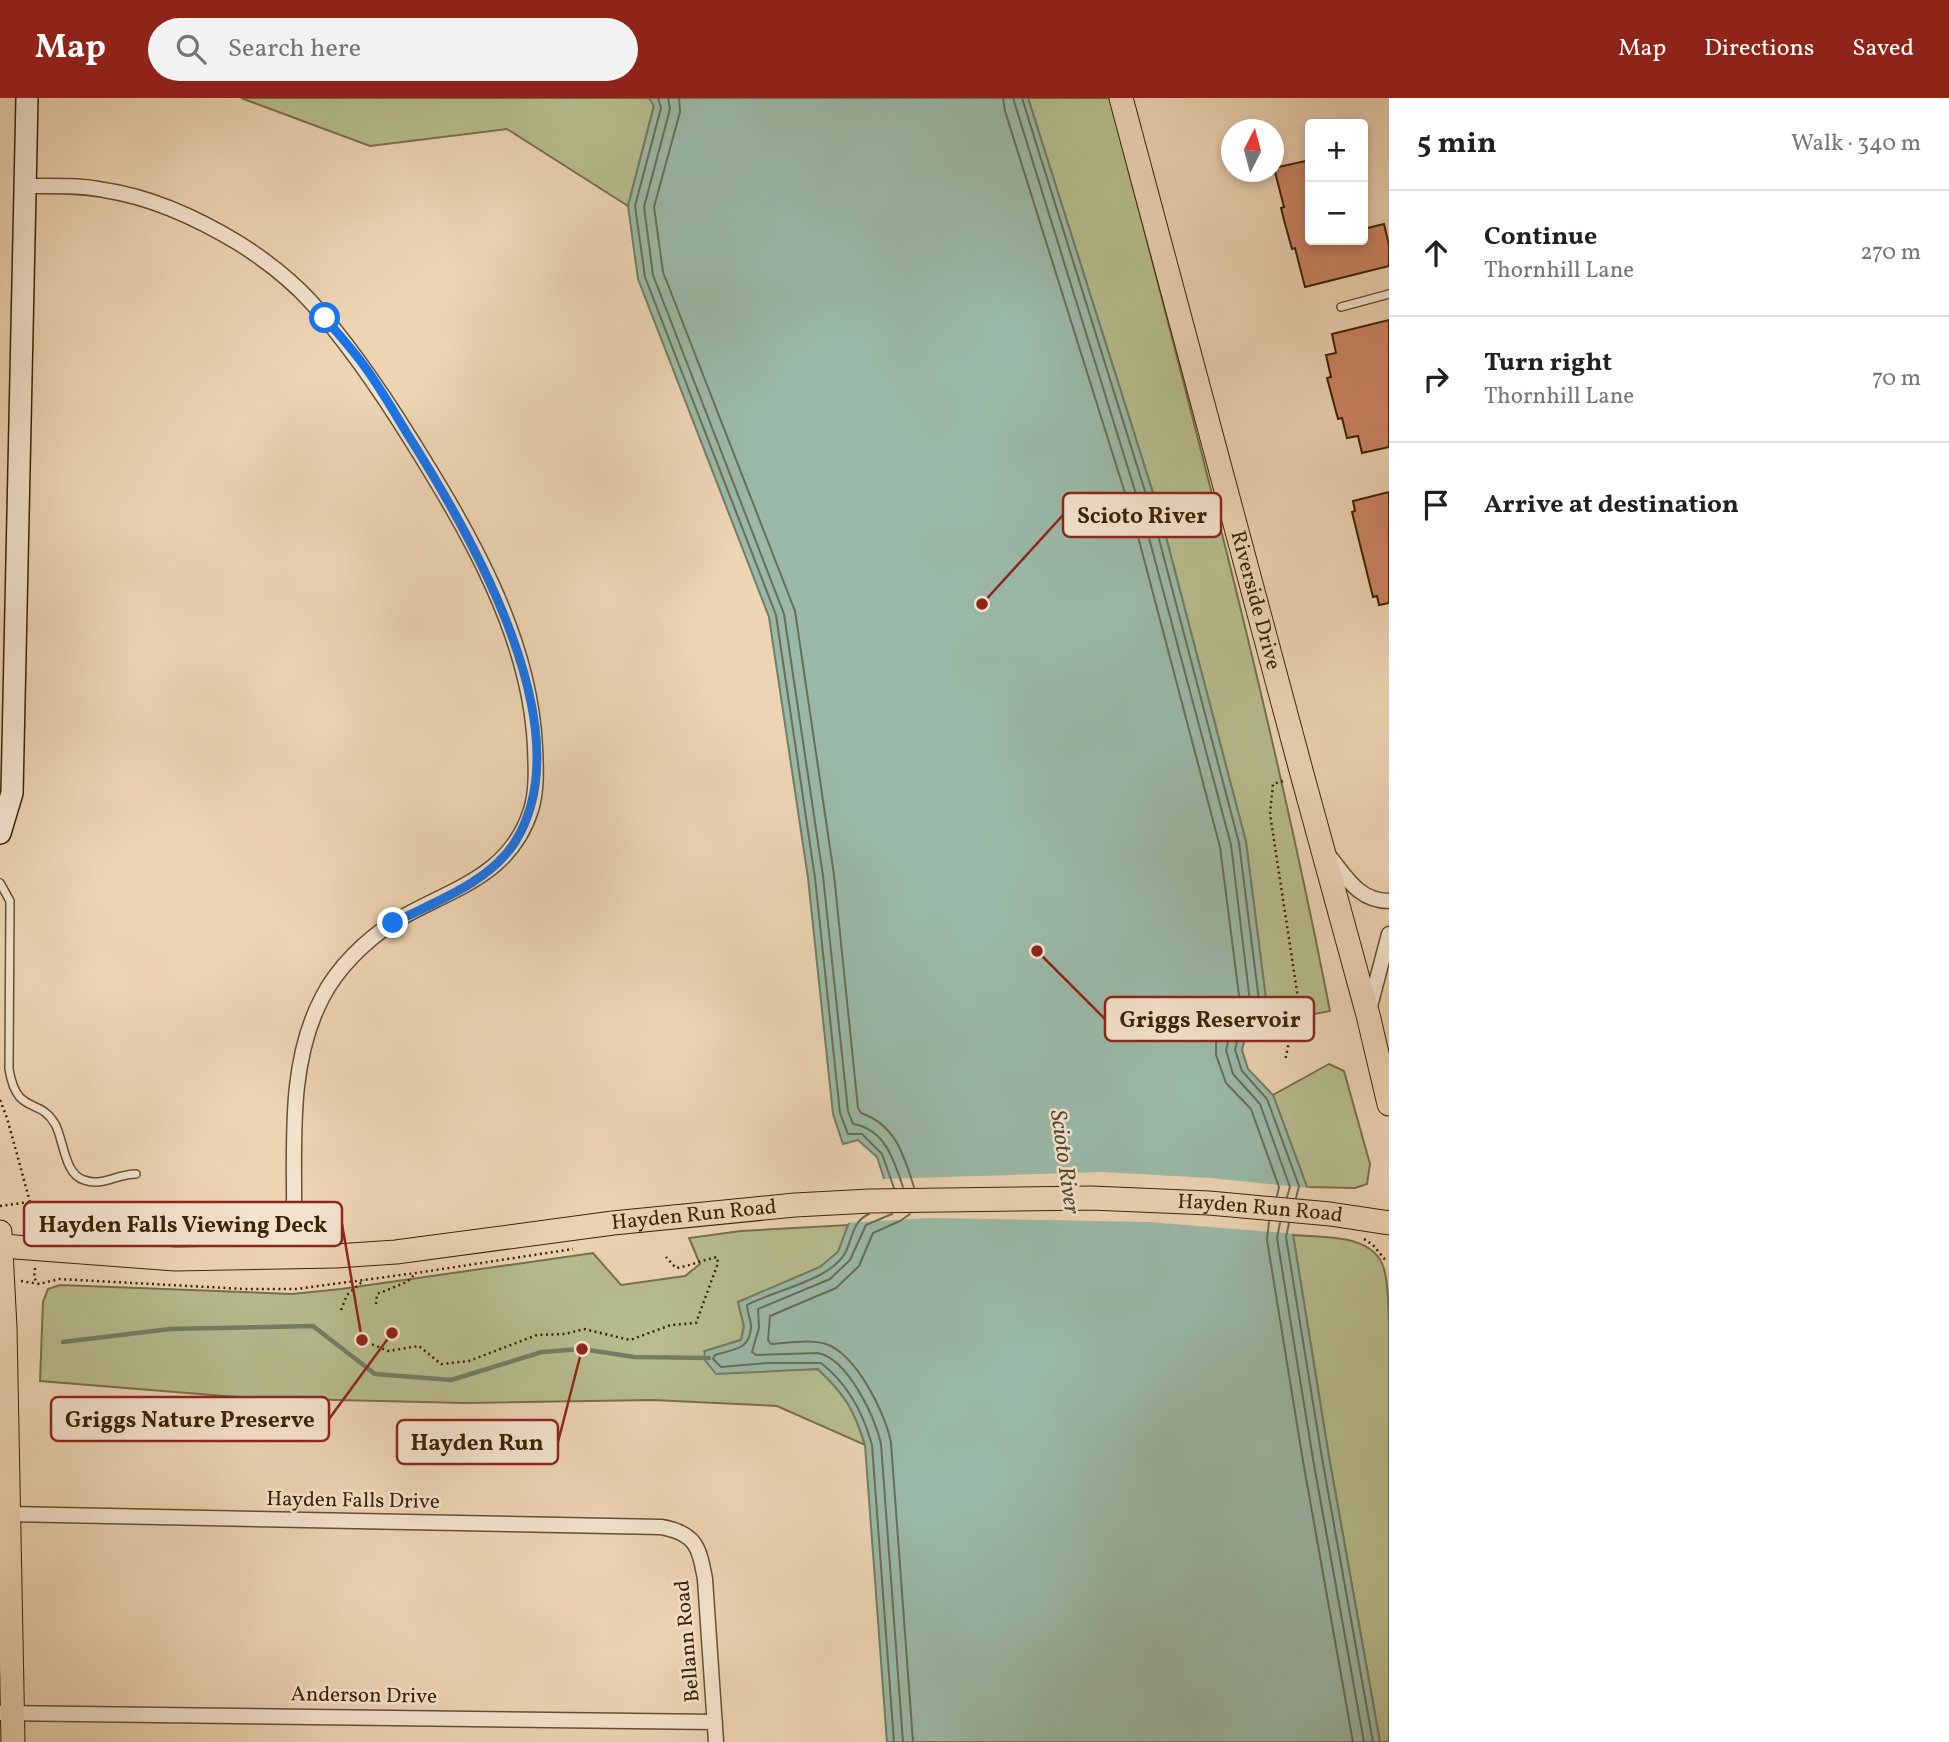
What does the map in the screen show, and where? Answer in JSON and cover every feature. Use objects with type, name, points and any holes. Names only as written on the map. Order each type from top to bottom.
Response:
[{"type":"main road","points":[[0,833],[12,793],[27,98]]},
{"type":"main road","name":"Riverside Drive","points":[[1121,98],[1325,851],[1389,1104]]},
{"type":"main road","name":"Hayden Run Road","points":[[1,1241],[175,1259],[323,1257],[396,1252],[613,1223],[870,1200],[1091,1198],[1209,1203],[1330,1214],[1389,1223]]},
{"type":"main road","points":[[1,1241],[9,1514],[6,1713],[13,1742]]},
{"type":"street","points":[[26,186],[103,189],[141,198],[175,211],[243,246],[307,298],[365,367],[442,490],[489,579],[517,651],[535,733],[537,772],[531,810],[514,844],[486,874],[393,923],[355,954],[321,999],[299,1066],[295,1103],[295,1219]]},
{"type":"street","points":[[1325,851],[1364,896],[1376,901],[1389,901]]},
{"type":"street","points":[[1368,1015],[1389,934]]},
{"type":"street","name":"Hayden Falls Drive","points":[[9,1514],[662,1527],[678,1530],[693,1539]]},
{"type":"street","name":"Bellann Road","points":[[693,1539],[701,1556],[705,1579],[716,1742]]},
{"type":"street","name":"Anderson Drive","points":[[6,1713],[715,1723]]},
{"type":"lane","points":[[1341,307],[1389,294]]},
{"type":"lane","points":[[0,883],[10,901],[9,1069],[12,1088],[18,1097],[49,1116],[55,1124],[76,1176],[85,1181],[108,1182],[121,1174],[136,1174]]},
{"type":"path","points":[[1285,1061],[1298,998],[1270,814],[1273,784],[1302,774]]},
{"type":"path","points":[[0,1100],[8,1118],[30,1202],[38,1211],[53,1216]]},
{"type":"path","points":[[0,1206],[30,1202]]},
{"type":"path","points":[[1354,1236],[1373,1245],[1387,1262]]},
{"type":"path","points":[[362,1340],[388,1351],[419,1346],[441,1364],[469,1361],[537,1335],[565,1334],[584,1329],[630,1340],[671,1325],[696,1323],[718,1263],[717,1257],[676,1268],[666,1256]]},
{"type":"path","points":[[376,1304],[377,1294],[407,1282],[416,1273]]},
{"type":"path","points":[[341,1310],[347,1295],[363,1280]]},
{"type":"green space","points":[[241,98],[649,98],[654,105],[628,206],[507,129],[370,146]]},
{"type":"green space","points":[[1028,98],[1110,98],[1255,667],[1330,1011],[1269,1023],[1246,842],[1161,518]]},
{"type":"green space","points":[[1329,1064],[1344,1071],[1370,1164],[1367,1184],[1355,1188],[1307,1187],[1273,1095]]},
{"type":"green space","points":[[848,1225],[838,1252],[820,1267],[738,1302],[744,1326],[741,1340],[705,1351],[768,1370],[818,1369],[848,1403],[865,1445],[777,1406],[653,1400],[465,1403],[249,1398],[40,1381],[43,1302],[48,1289],[60,1285],[292,1294],[593,1253],[621,1285],[685,1276],[700,1264],[689,1238],[741,1231]]},
{"type":"green space","points":[[1293,1235],[1359,1243],[1378,1257],[1386,1276],[1389,1324],[1389,1742],[1380,1742]]},
{"type":"water","points":[[649,98],[1028,98],[1161,518],[1246,842],[1269,1023],[1247,1031],[1242,1050],[1248,1069],[1273,1095],[1307,1187],[1293,1235],[1380,1742],[887,1742],[865,1445],[857,1422],[842,1395],[818,1369],[716,1374],[704,1359],[705,1351],[741,1340],[744,1326],[738,1302],[820,1267],[838,1252],[856,1212],[890,1197],[877,1157],[858,1140],[843,1144],[833,1114],[808,878],[769,617],[638,279],[628,206],[654,106]]},
{"type":"pier","points":[[1101,1172],[1210,1178],[1310,1188],[1297,1234],[1149,1222],[930,1218],[845,1223],[854,1209],[886,1195],[880,1179]]},
{"type":"building","points":[[1305,161],[1305,245],[1368,245],[1368,228],[1384,224],[1389,245],[1389,266],[1305,287],[1281,208],[1284,207],[1278,182],[1284,182],[1284,166]]},
{"type":"building","points":[[1389,320],[1389,447],[1362,453],[1358,436],[1347,438],[1342,418],[1338,419],[1327,378],[1331,377],[1326,355],[1336,353],[1332,334]]},
{"type":"building","points":[[1389,492],[1389,603],[1379,605],[1377,596],[1373,597],[1352,512],[1355,511],[1353,501]]},
{"type":"waterway","points":[[63,1342],[170,1329],[313,1326],[375,1374],[451,1380],[542,1352],[582,1349],[634,1357],[709,1358]]},
{"type":"place","name":"Scioto River","points":[[982,604]]},
{"type":"place","name":"Griggs Reservoir","points":[[1037,951]]},
{"type":"place","name":"Griggs Nature Preserve","points":[[392,1333]]},
{"type":"place","name":"Hayden Falls Viewing Deck","points":[[362,1340]]},
{"type":"place","name":"Hayden Run","points":[[582,1349]]},
{"type":"route","points":[[325,318],[365,367],[442,490],[476,553],[493,588],[517,651],[535,733],[537,772],[531,810],[514,844],[486,874],[393,923]]}]
